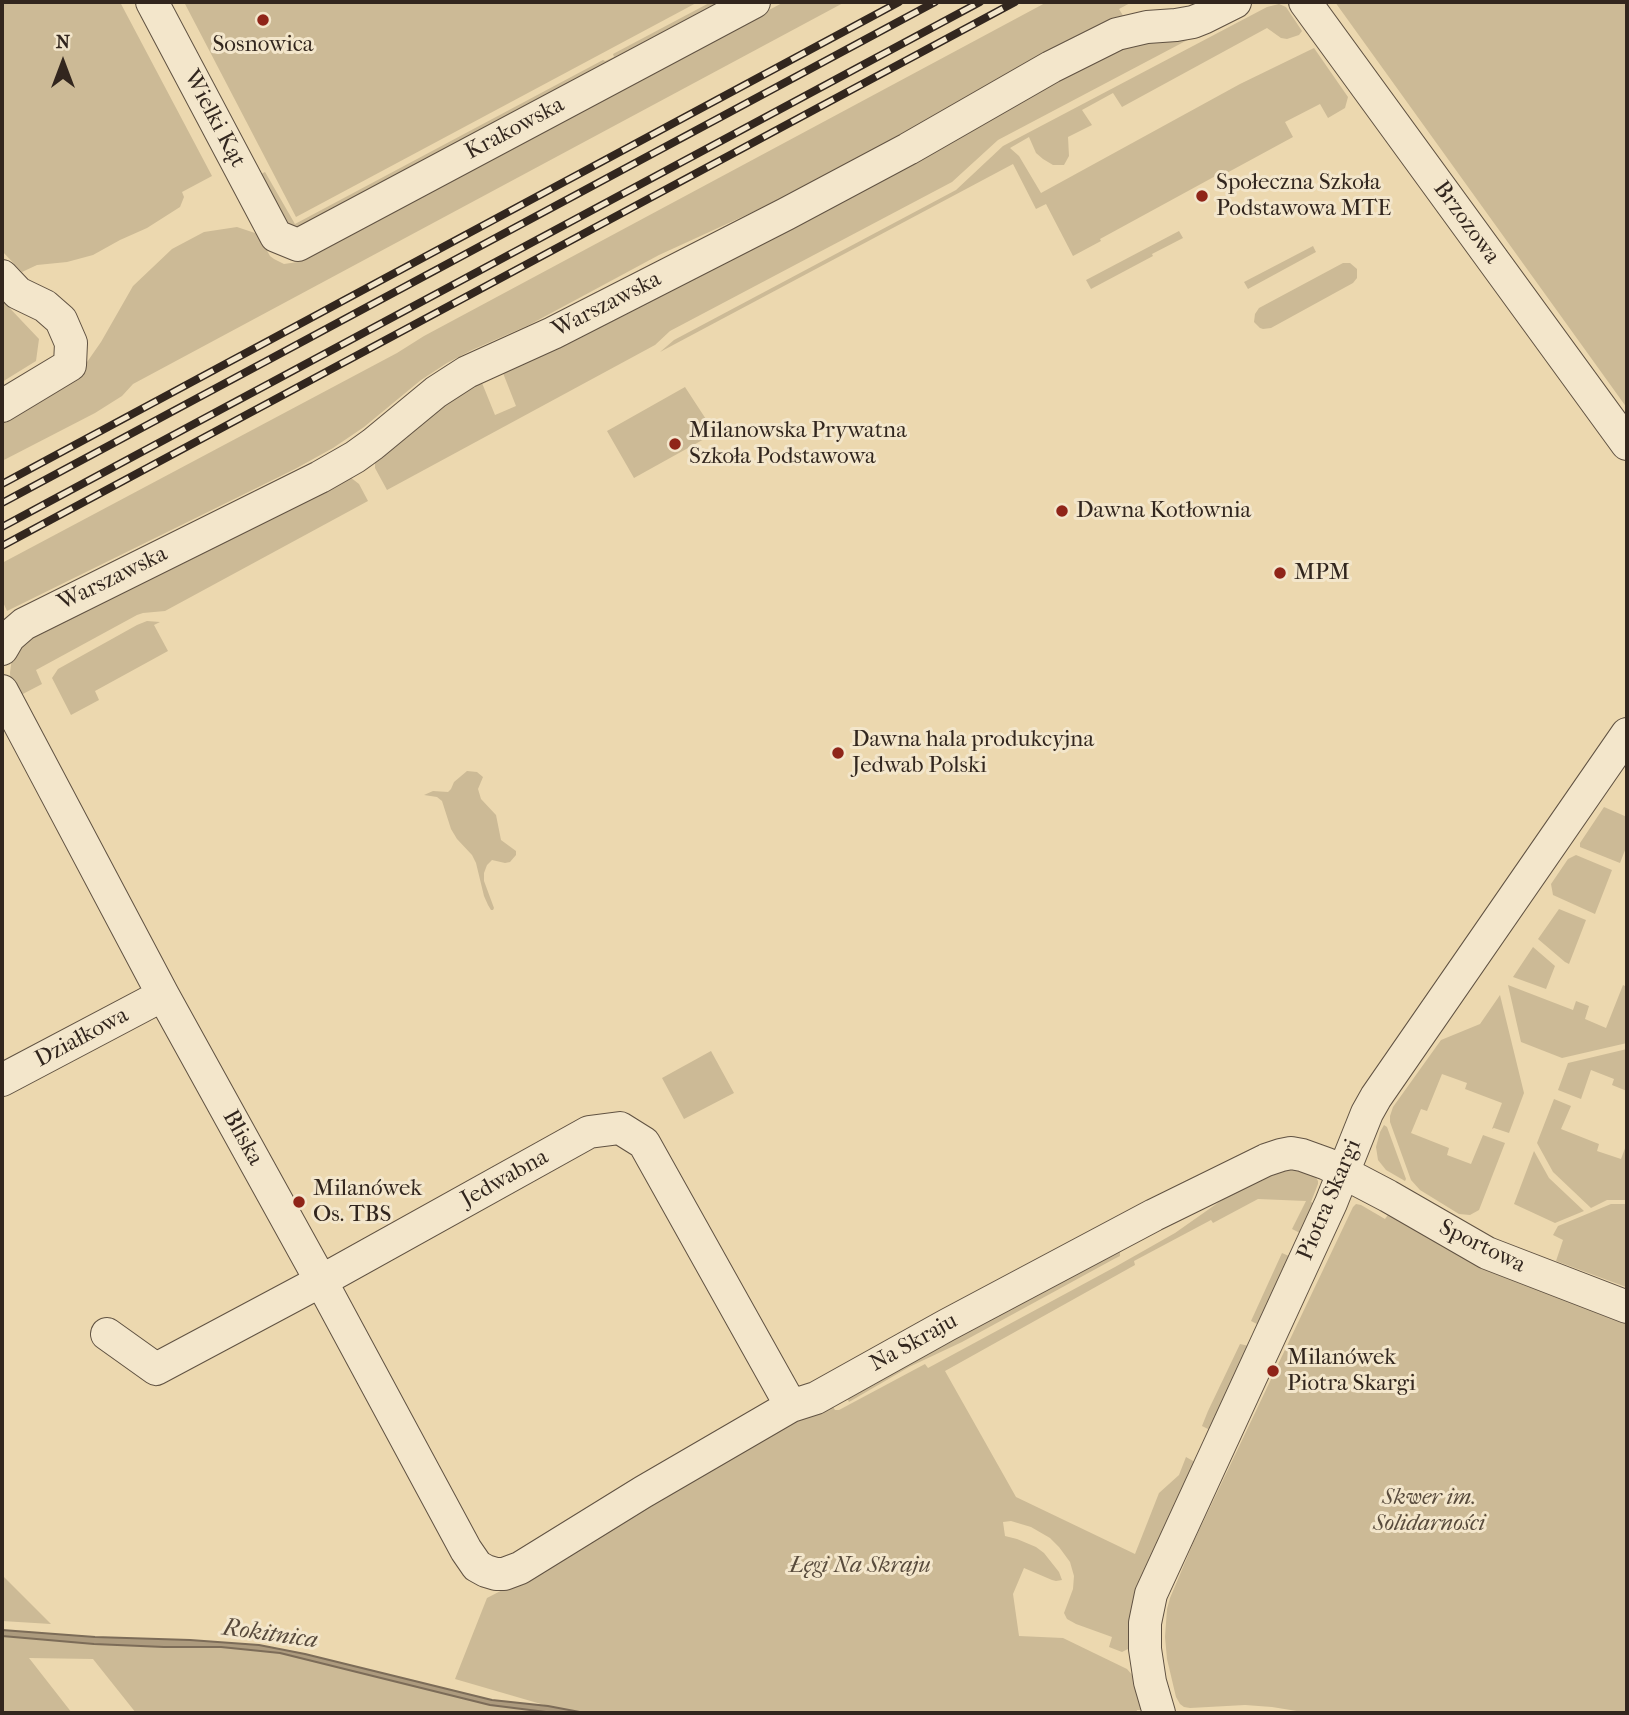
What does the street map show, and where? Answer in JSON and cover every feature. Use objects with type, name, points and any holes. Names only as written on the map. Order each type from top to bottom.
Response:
[{"type":"street","name":"Wielki Kąt","points":[[152,2],[276,236]]},
{"type":"street","name":"Krakowska","points":[[276,236],[298,245],[754,2]]},
{"type":"street","name":"Warszawska","points":[[2,649],[9,637],[24,624],[338,467],[373,444],[436,392],[467,372],[554,333],[786,214],[880,165],[1039,73],[1117,34],[1147,27],[1192,22],[1235,2]]},
{"type":"street","name":"Brzozowa","points":[[1305,2],[1627,444]]},
{"type":"street","points":[[2,276],[18,293],[46,306],[61,320],[71,343],[70,365],[2,406]]},
{"type":"street","name":"Bliska","points":[[2,691],[163,995],[466,1550],[477,1566],[496,1574]]},
{"type":"street","name":"Piotra Skargi","points":[[1159,1713],[1150,1682],[1145,1649],[1145,1623],[1151,1594],[1331,1203],[1359,1128],[1376,1097],[1627,734]]},
{"type":"street","name":"Działkowa","points":[[2,1080],[163,995]]},
{"type":"street","name":"Jedwabna","points":[[107,1334],[156,1369],[589,1132],[620,1128],[644,1143],[790,1406]]},
{"type":"street","name":"Na Skraju","points":[[496,1574],[520,1568],[790,1406],[816,1398],[1104,1241],[1266,1160],[1291,1153],[1311,1157],[1344,1172]]},
{"type":"street","name":"Sportowa","points":[[1344,1172],[1487,1254],[1626,1304]]},
{"type":"green space","points":[[2,2],[120,2],[212,176],[182,192],[184,197],[180,207],[147,228],[93,255],[67,262],[37,265],[22,272],[2,251]]},
{"type":"green space","points":[[184,2],[698,2],[296,217]]},
{"type":"green space","points":[[711,2],[734,2],[307,230],[290,230],[255,177],[265,172],[295,224],[603,60],[614,57],[613,54]]},
{"type":"green space","points":[[784,2],[845,2],[133,384],[122,396],[95,413],[2,461],[2,419],[78,375],[101,342],[133,286],[172,249],[204,232],[237,227],[258,234],[274,259],[284,264],[298,262]]},
{"type":"green space","points":[[1047,2],[1132,2],[1119,9],[1125,19],[766,206],[659,255],[529,325],[447,363],[421,380],[364,427],[295,469],[7,611],[2,600],[2,563]]},
{"type":"green space","points":[[1335,2],[1627,2],[1627,408]]},
{"type":"green space","points":[[1279,4],[1286,7],[1302,31],[1299,35],[1281,38],[1267,28],[1122,107],[1113,93],[1082,110],[1092,125],[1068,137],[1069,156],[1064,165],[1053,165],[1043,159],[1036,153],[1029,137],[1010,148],[1019,156],[1041,193],[1240,84],[1314,48],[1348,97],[1345,108],[1328,118],[1320,104],[1285,122],[1293,137],[1223,175],[1221,173],[1073,256],[1046,204],[1036,209],[1013,164],[660,352],[674,340],[956,190],[1003,146],[1267,7]]},
{"type":"green space","points":[[1197,35],[998,140],[952,182],[670,331],[655,345],[387,490],[375,468],[375,457],[480,378],[495,415],[516,406],[501,368],[1112,48]]},
{"type":"green space","points":[[1179,231],[1183,238],[1091,289],[1086,280]]},
{"type":"green space","points":[[1313,246],[1316,252],[1248,289],[1244,282]]},
{"type":"green space","points":[[1343,263],[1350,263],[1357,269],[1357,278],[1353,283],[1271,328],[1260,328],[1254,322],[1259,308]]},
{"type":"green space","points":[[2,300],[39,339],[36,361],[2,382]]},
{"type":"green space","points":[[685,387],[715,433],[634,478],[607,431]]},
{"type":"green space","points":[[350,477],[359,484],[368,501],[165,611],[137,615],[36,670],[42,684],[17,697],[10,673],[12,657],[18,644]]},
{"type":"green space","points":[[147,621],[160,622],[154,625],[168,651],[95,691],[99,700],[71,715],[52,678],[58,669]]},
{"type":"green space","points":[[467,771],[477,772],[483,777],[478,789],[481,799],[496,815],[501,840],[516,851],[510,862],[492,860],[487,865],[484,881],[493,910],[484,896],[476,863],[451,829],[442,801],[437,797],[424,795],[433,791],[448,792],[454,782]]},
{"type":"green space","points":[[1604,807],[1627,817],[1627,845],[1620,863],[1580,847]]},
{"type":"green space","points":[[1576,855],[1612,870],[1595,914],[1553,895],[1551,884],[1568,859]]},
{"type":"green space","points":[[1559,909],[1586,920],[1569,964],[1538,939]]},
{"type":"green space","points":[[1533,947],[1555,966],[1546,989],[1513,977]]},
{"type":"green space","points":[[1508,985],[1573,1010],[1576,1001],[1589,1006],[1585,1019],[1606,1028],[1623,985],[1627,987],[1627,1043],[1562,1058],[1521,1042]]},
{"type":"green space","points":[[1500,995],[1524,1093],[1509,1133],[1492,1129],[1502,1103],[1465,1089],[1467,1083],[1442,1074],[1427,1111],[1421,1109],[1411,1133],[1449,1148],[1447,1155],[1471,1164],[1483,1135],[1505,1143],[1479,1210],[1470,1215],[1459,1214],[1420,1190],[1411,1180],[1390,1116],[1393,1107],[1441,1040],[1480,1024]]},
{"type":"green space","points":[[1627,1049],[1627,1091],[1612,1085],[1614,1079],[1591,1070],[1581,1099],[1558,1090],[1568,1063]]},
{"type":"green space","points":[[711,1051],[734,1093],[684,1119],[662,1078]]},
{"type":"green space","points":[[1554,1099],[1571,1106],[1561,1129],[1599,1144],[1597,1151],[1621,1159],[1627,1143],[1627,1200],[1607,1200],[1591,1208],[1553,1172],[1537,1143]]},
{"type":"green space","points":[[1384,1125],[1387,1127],[1405,1181],[1386,1170],[1378,1160],[1376,1147]]},
{"type":"green space","points":[[1534,1151],[1549,1178],[1584,1211],[1555,1223],[1514,1204]]},
{"type":"green space","name":"Łęgi Na Skraju","points":[[1290,1167],[1315,1176],[1318,1181],[1311,1202],[1317,1205],[1302,1234],[1292,1229],[1306,1201],[1258,1199],[1213,1223],[1211,1220],[1134,1261],[1135,1265],[945,1371],[1016,1497],[1135,1554],[1159,1493],[1179,1475],[1186,1457],[1195,1462],[1132,1647],[1122,1652],[1109,1647],[1112,1637],[1067,1619],[1064,1613],[1073,1589],[1074,1576],[1070,1562],[1059,1547],[1031,1527],[1011,1521],[1003,1522],[1005,1536],[1036,1547],[1044,1553],[1062,1580],[1052,1580],[1024,1568],[1013,1594],[1019,1636],[1063,1638],[1127,1669],[1134,1677],[1144,1710],[1137,1710],[1136,1713],[572,1713],[455,1679],[487,1598],[537,1572],[828,1399],[835,1410],[839,1410],[925,1364],[928,1368],[1175,1233],[1239,1188]]},
{"type":"green space","name":"Skwer im. Solidarności","points":[[1356,1204],[1385,1219],[1390,1212],[1627,1321],[1627,1713],[1309,1713],[1245,1705],[1190,1708],[1180,1704],[1176,1697],[1165,1637],[1170,1598],[1194,1541]]},
{"type":"green space","points":[[1611,1204],[1627,1204],[1626,1287],[1556,1261],[1563,1240],[1553,1235],[1558,1226]]},
{"type":"green space","points":[[1115,1242],[1120,1256],[962,1342],[909,1367],[849,1402],[843,1390]]},
{"type":"green space","points":[[1282,1253],[1291,1257],[1259,1325],[1251,1321]]},
{"type":"green space","points":[[1240,1344],[1249,1346],[1210,1430],[1202,1426]]},
{"type":"green space","points":[[2,1575],[51,1624],[2,1621]]},
{"type":"green space","points":[[2,1636],[95,1644],[221,1647],[280,1653],[490,1705],[554,1713],[136,1713],[93,1659],[29,1658],[72,1713],[2,1713]]},
{"type":"shaded area","points":[[2,1630],[259,1645],[492,1700],[585,1713],[554,1713],[490,1705],[280,1653],[221,1647],[94,1644],[2,1636]]},
{"type":"railway","points":[[2,484],[899,2]]},
{"type":"railway","points":[[2,503],[935,2]]},
{"type":"railway","points":[[2,527],[980,2]]},
{"type":"railway","points":[[2,546],[1015,2]]},
{"type":"place","name":"Sosnowica","points":[[263,20]]},
{"type":"place","name":"Społeczna Szkoła Podstawowa MTE","points":[[1202,196]]},
{"type":"place","name":"Milanowska Prywatna Szkoła Podstawowa","points":[[675,444]]},
{"type":"place","name":"Dawna Kotłownia","points":[[1062,511]]},
{"type":"place","name":"MPM","points":[[1280,573]]},
{"type":"place","name":"Dawna hala produkcyjna Jedwab Polski","points":[[838,753]]},
{"type":"place","name":"Milanówek Os. TBS","points":[[299,1202]]},
{"type":"place","name":"Milanówek Piotra Skargi","points":[[1273,1371]]},
{"type":"water label","name":"Rokitnica","points":[[270,1635]]}]
